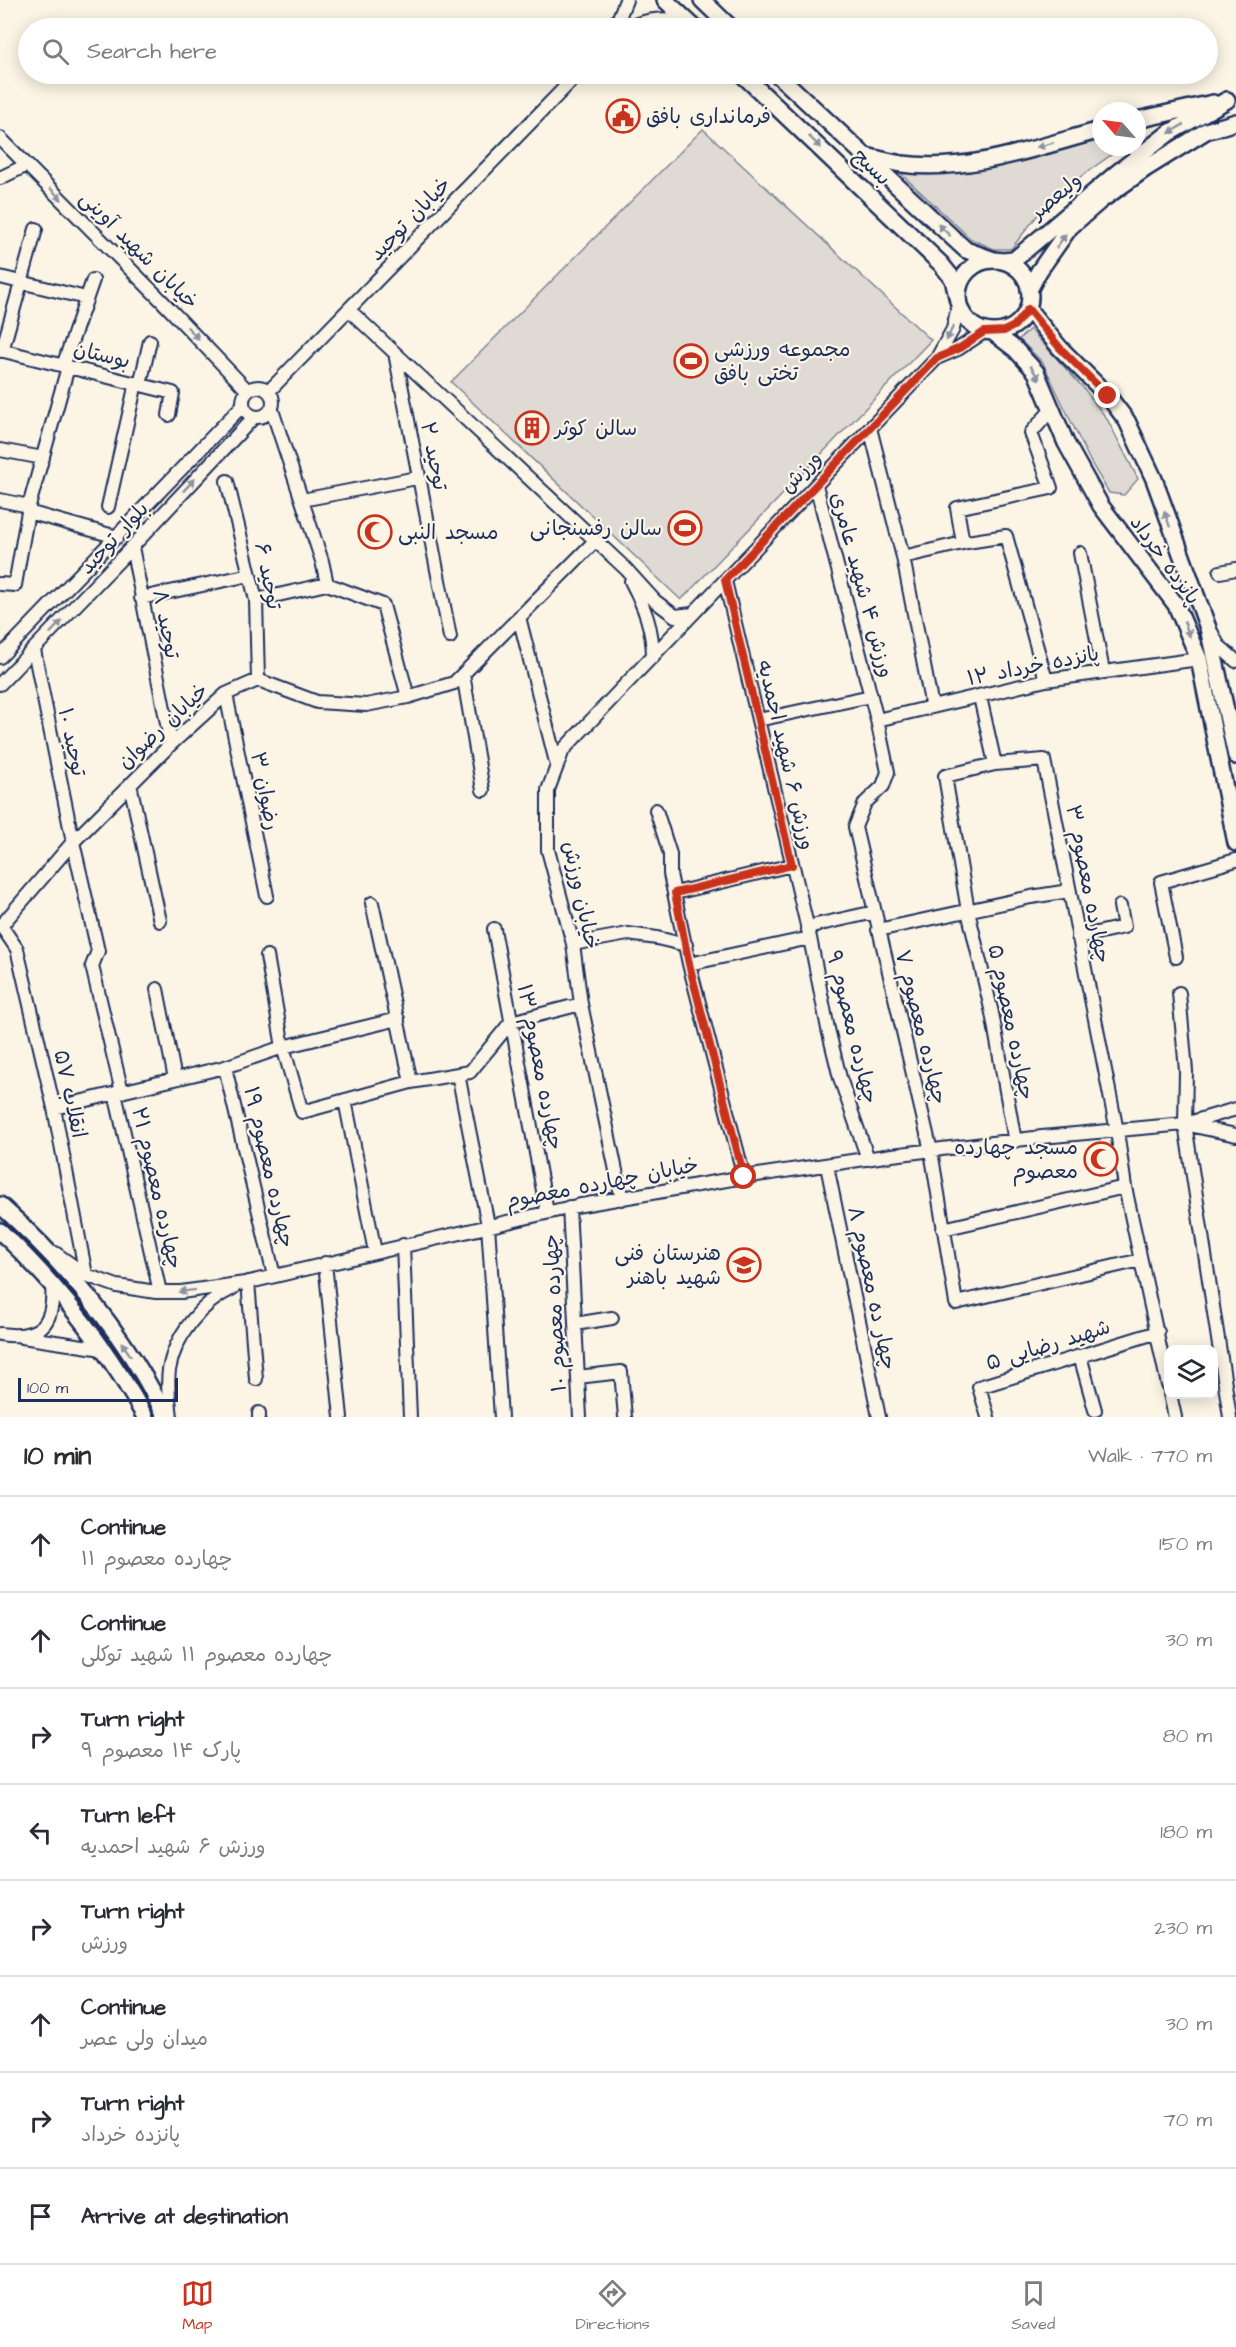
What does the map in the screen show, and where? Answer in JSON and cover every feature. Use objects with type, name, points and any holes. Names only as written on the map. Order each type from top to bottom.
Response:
[{"type":"main road","points":[[665,0],[684,18]]},
{"type":"main road","points":[[702,0],[720,18]]},
{"type":"main road","name":"بسیج","points":[[753,84],[941,264],[953,279],[958,304]]},
{"type":"main road","name":"بسیج","points":[[788,84],[966,250],[998,260]]},
{"type":"main road","points":[[786,114],[793,98],[803,98]]},
{"type":"main road","name":"ولیعصر","points":[[1146,118],[1232,99]]},
{"type":"main road","name":"ولیعصر","points":[[998,260],[1014,260],[1118,172],[1169,133],[1232,99]]},
{"type":"main road","points":[[1029,290],[1020,271],[1012,265],[998,260],[979,263],[966,272],[959,286],[958,304],[968,322],[989,332],[1014,326],[1028,309],[1029,290],[1039,271],[1071,227],[1100,201],[1145,169],[1206,131],[1236,122]]},
{"type":"main road","name":"ولیعصر","points":[[866,156],[903,164],[942,165],[998,158],[1092,132]]},
{"type":"main road","name":"پانزده خرداد","points":[[1028,309],[1060,348],[1108,396],[1127,421],[1154,479],[1201,608],[1219,674],[1236,756]]},
{"type":"main road","name":"پانزده خرداد","points":[[989,332],[1015,349],[1036,372],[1066,443],[1101,506],[1176,605],[1199,659],[1236,843]]},
{"type":"main road","points":[[0,1205],[43,1245],[98,1308],[135,1361],[169,1417]]},
{"type":"main road","points":[[0,1232],[52,1284],[103,1349],[145,1417]]},
{"type":"street","points":[[619,18],[627,0]]},
{"type":"street","name":"خیابان توحید","points":[[269,391],[568,84]]},
{"type":"street","name":"خیابان شهید آوینی","points":[[0,138],[248,391]]},
{"type":"street","points":[[0,178],[27,165]]},
{"type":"street","points":[[1,351],[36,229]]},
{"type":"street","points":[[0,277],[86,298]]},
{"type":"street","points":[[0,585],[15,585],[29,509],[66,366],[93,280]]},
{"type":"street","name":"ورزش","points":[[693,614],[937,358],[953,329],[958,304]]},
{"type":"street","points":[[349,310],[626,569],[655,601],[675,616],[693,614]]},
{"type":"street","name":"ورزش","points":[[937,358],[989,332]]},
{"type":"street","points":[[108,507],[150,341]]},
{"type":"street","name":"بوستان","points":[[1,351],[173,393],[169,415]]},
{"type":"street","name":"توحید ۲","points":[[395,353],[417,478],[450,637]]},
{"type":"street","points":[[272,410],[264,416],[254,417],[243,405],[244,397],[255,387],[262,387],[269,391],[273,400],[272,410],[327,584]]},
{"type":"street","name":"بلوار توحید","points":[[0,657],[243,405]]},
{"type":"street","points":[[963,543],[957,508],[1051,488],[1031,433],[1052,409]]},
{"type":"street","name":"بلوار توحید","points":[[0,684],[254,417]]},
{"type":"street","points":[[224,425],[233,432],[233,438]]},
{"type":"street","points":[[870,428],[903,557],[932,707]]},
{"type":"street","points":[[0,450],[43,458]]},
{"type":"street","points":[[302,500],[417,478]]},
{"type":"street","name":"توحید ۶","points":[[227,481],[256,600],[258,680]]},
{"type":"street","name":"ورزش ۴ شهید عامری","points":[[816,485],[871,696],[888,772],[883,786],[865,803],[855,827],[875,912]]},
{"type":"street","points":[[0,500],[117,537]]},
{"type":"street","points":[[903,557],[1006,536],[1046,680]]},
{"type":"street","points":[[258,680],[317,702],[366,705],[408,697],[454,683],[595,541]]},
{"type":"street","name":"توحید ۸","points":[[132,547],[171,744]]},
{"type":"street","points":[[1080,554],[1103,671]]},
{"type":"street","points":[[1220,572],[1236,568]]},
{"type":"street","points":[[626,569],[645,609],[653,639],[653,657]]},
{"type":"street","points":[[141,598],[250,575]]},
{"type":"street","name":"ورزش ۶ شهید احمدیه","points":[[725,580],[808,932]]},
{"type":"street","points":[[256,600],[327,584],[383,605],[408,697]]},
{"type":"street","points":[[1201,608],[1218,645],[1236,661]]},
{"type":"street","name":"خیابان ورزش","points":[[622,1199],[581,1004],[573,944],[548,850],[548,790],[563,750],[693,614]]},
{"type":"street","points":[[519,617],[557,766]]},
{"type":"street","name":"توحید ۱۰","points":[[34,650],[98,951],[92,966]]},
{"type":"street","name":"پانزده خرداد ۱۲","points":[[877,720],[1046,680],[1199,659]]},
{"type":"street","points":[[463,674],[483,790]]},
{"type":"street","name":"خیابان رضوان","points":[[0,925],[73,842],[171,744],[226,694],[258,680]]},
{"type":"street","name":"رضوان ۳","points":[[226,694],[267,896]]},
{"type":"street","name":"ورزش ۴ شهید عامری","points":[[758,720],[871,696]]},
{"type":"street","points":[[980,696],[995,764]]},
{"type":"street","name":"چهارده معصوم ۳","points":[[995,764],[1044,760],[1117,1131],[1125,1187],[1164,1364]]},
{"type":"street","name":"چهارده معصوم ۵","points":[[995,764],[945,776],[968,911],[992,1013],[1015,1141]]},
{"type":"street","points":[[130,784],[160,921]]},
{"type":"street","points":[[656,810],[670,854],[670,874],[689,964],[744,1177]]},
{"type":"street","points":[[1176,957],[1161,882],[1236,860]]},
{"type":"street","points":[[675,893],[792,865]]},
{"type":"street","points":[[878,930],[1069,891]]},
{"type":"street","points":[[372,903],[411,1082]]},
{"type":"street","points":[[1078,937],[1124,927],[1120,906]]},
{"type":"street","points":[[689,964],[875,912]]},
{"type":"street","name":"چهارده معصوم ۷","points":[[875,912],[931,1150],[956,1303],[1141,1260]]},
{"type":"street","name":"انقلاب ۵۷","points":[[0,925],[17,949],[54,1108],[86,1275]]},
{"type":"street","name":"چهارده معصوم ۱۳","points":[[494,928],[547,1212]]},
{"type":"street","name":"چهارده معصوم ۹","points":[[808,932],[840,1078],[868,1159]]},
{"type":"street","points":[[573,944],[627,934],[686,945]]},
{"type":"street","points":[[267,956],[283,1047],[302,1112],[411,1082],[470,1072],[512,1022],[581,1004]]},
{"type":"street","name":"چهارده معصوم ۲۱","points":[[92,966],[160,1292]]},
{"type":"street","points":[[157,988],[175,1079]]},
{"type":"street","points":[[1179,993],[1186,1071],[1185,1124],[1230,1417]]},
{"type":"street","points":[[54,1108],[225,1067],[283,1047],[398,1019]]},
{"type":"street","name":"چهارده معصوم ۱۹","points":[[225,1067],[274,1276]]},
{"type":"street","points":[[459,1074],[488,1225],[501,1417]]},
{"type":"street","points":[[345,1100],[375,1251]]},
{"type":"street","points":[[1185,1124],[1236,1109]]},
{"type":"street","points":[[1185,1124],[1236,1136]]},
{"type":"street","name":"خیابان چهارده معصوم","points":[[247,1282],[547,1212],[744,1177],[931,1150],[1185,1124]]},
{"type":"street","name":"چهار ده معصوم ۸","points":[[827,1166],[879,1417]]},
{"type":"street","points":[[943,1229],[1125,1187]]},
{"type":"street","name":"چهارده معصوم ۱۰","points":[[569,1208],[580,1417]]},
{"type":"street","points":[[43,1245],[86,1275],[117,1287],[181,1292],[247,1282]]},
{"type":"street","points":[[403,1245],[410,1417]]},
{"type":"street","points":[[325,1263],[341,1417]]},
{"type":"street","points":[[169,1417],[169,1369],[182,1335],[208,1304],[247,1282]]},
{"type":"street","points":[[247,1282],[256,1378]]},
{"type":"street","points":[[15,1336],[37,1330],[49,1319],[53,1303],[52,1284]]},
{"type":"street","points":[[575,1324],[612,1318]]},
{"type":"street","name":"شهید رضایی ۵","points":[[988,1417],[979,1387],[1158,1332]]},
{"type":"street","points":[[0,1334],[103,1349]]},
{"type":"street","points":[[1080,1356],[1095,1410]]},
{"type":"street","points":[[578,1377],[621,1372],[626,1417]]},
{"type":"street","points":[[1171,1399],[1175,1417]]},
{"type":"shaded area","name":"مجموعه ورزشی تختی بافق","points":[[703,129],[931,340],[681,600],[451,382]]},
{"type":"shaded area","points":[[1092,142],[1092,156],[1109,156],[1051,198],[1011,249],[994,249],[971,239],[899,172]]},
{"type":"shaded area","points":[[1030,329],[1085,390],[1107,419],[1138,479],[1124,495],[1109,493],[1090,461],[1043,363],[1019,339]]},
{"type":"place","name":"فرمانداری بافق","points":[[623,116]]},
{"type":"place","name":"مجموعه ورزشی تختی بافق","points":[[691,361]]},
{"type":"place","name":"سالن کوثر","points":[[532,428]]},
{"type":"place","name":"سالن رفسنجانی","points":[[685,528]]},
{"type":"place","name":"مسجد النبی","points":[[375,532]]},
{"type":"place","name":"مسجد چهارده معصوم","points":[[1101,1159]]},
{"type":"place","name":"هنرستان فنی شهید باهنر","points":[[744,1265]]},
{"type":"route","points":[[744,1177],[689,964],[675,893],[792,865],[725,580],[937,358],[958,349],[984,332],[994,333],[1014,326],[1028,309],[1060,348],[1108,396]]}]
